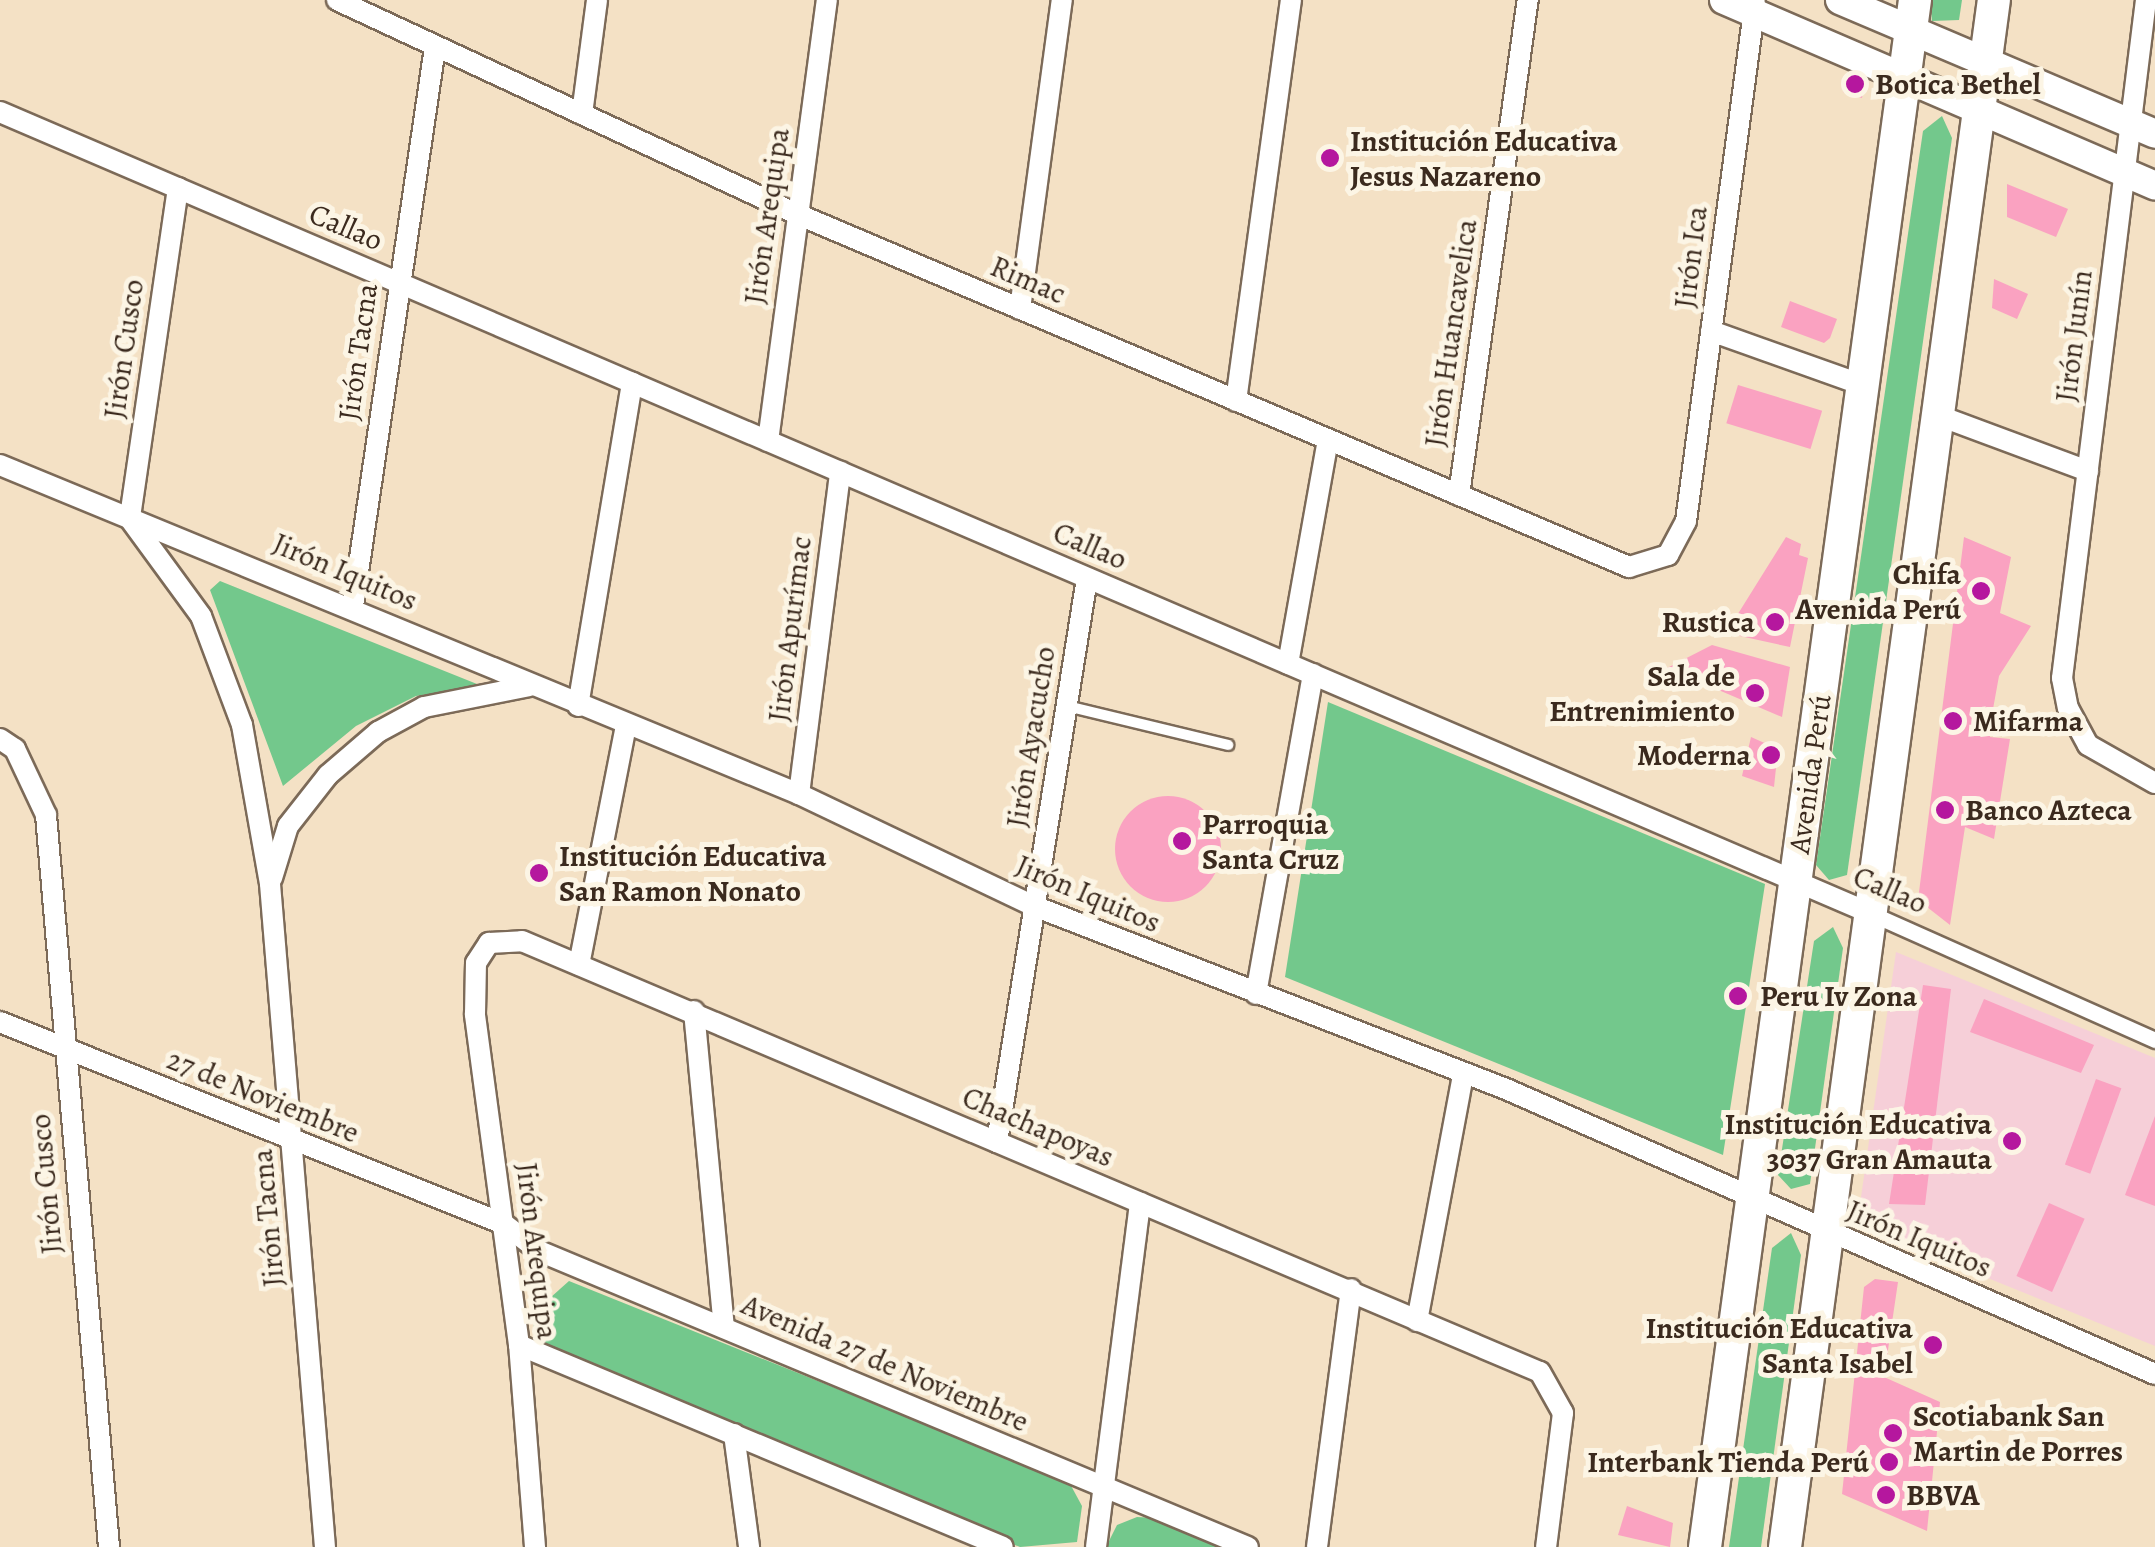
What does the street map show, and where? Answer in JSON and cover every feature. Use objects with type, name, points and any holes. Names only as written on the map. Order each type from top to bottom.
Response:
[{"type":"main road","points":[[1724,0],[1754,6],[2155,186]]},
{"type":"main road","points":[[1840,0],[1913,16],[1986,61],[2143,129]]},
{"type":"main road","points":[[1785,1547],[1994,0]]},
{"type":"main road","name":"Avenida Perú","points":[[1705,1547],[1913,16]]},
{"type":"street","name":"Rimac","points":[[338,0],[369,6],[435,47],[796,214],[1629,567],[1668,554],[1686,521]]},
{"type":"street","points":[[582,114],[596,0]]},
{"type":"street","name":"Jirón Arequipa","points":[[768,441],[827,0]]},
{"type":"street","points":[[1020,309],[1062,0]]},
{"type":"street","points":[[1236,400],[1291,0]]},
{"type":"street","name":"Jirón Huancavelica","points":[[1459,495],[1528,0]]},
{"type":"street","name":"Jirón Junín","points":[[2146,0],[2143,129],[2123,172],[2062,678],[2068,708],[2088,745],[2155,783]]},
{"type":"street","name":"Jirón Ica","points":[[1686,521],[1754,6]]},
{"type":"street","name":"Jirón Tacna","points":[[353,606],[435,47]]},
{"type":"street","name":"Callao","points":[[0,112],[1872,914],[2155,1040]]},
{"type":"street","name":"Jirón Cusco","points":[[130,519],[178,188]]},
{"type":"street","points":[[1712,332],[1863,385]]},
{"type":"street","points":[[578,706],[632,382]]},
{"type":"street","points":[[1940,416],[2088,472]]},
{"type":"street","points":[[1288,664],[1328,440]]},
{"type":"street","name":"Jirón Iquitos","points":[[0,465],[353,606],[529,686],[799,794],[1034,906],[1463,1076],[1753,1197],[2155,1374]]},
{"type":"street","name":"Jirón Apurímac","points":[[799,794],[840,472]]},
{"type":"street","name":"Jirón Tacna","points":[[130,519],[200,616],[226,675],[242,725],[270,884],[326,1547]]},
{"type":"street","name":"Jirón Ayacucho","points":[[997,1142],[1087,578]]},
{"type":"street","points":[[1256,994],[1313,674]]},
{"type":"street","name":"Jirón Tacna","points":[[270,884],[288,826],[328,775],[378,732],[424,707],[529,686]]},
{"type":"street","points":[[579,965],[626,726]]},
{"type":"street","name":"Jirón Cusco","points":[[0,739],[15,749],[46,815],[109,1547]]},
{"type":"street","name":"Chachapoyas","points":[[476,962],[489,943],[522,941],[1540,1372],[1563,1413],[1546,1547]]},
{"type":"street","name":"Jirón Arequipa","points":[[476,962],[475,1014],[519,1345],[535,1547]]},
{"type":"street","points":[[694,1012],[724,1328]]},
{"type":"street","name":"27 de Noviembre","points":[[0,1022],[504,1224]]},
{"type":"street","points":[[1417,1320],[1463,1076]]},
{"type":"street","points":[[1096,1547],[1140,1204]]},
{"type":"street","name":"Avenida 27 de Noviembre","points":[[504,1224],[540,1250],[1248,1547]]},
{"type":"street","points":[[1317,1547],[1351,1289]]},
{"type":"street","points":[[519,1345],[1003,1547]]},
{"type":"street","points":[[734,1434],[749,1547]]},
{"type":"lane","points":[[1066,706],[1228,745]]},
{"type":"shaded area","name":"Institución Educativa 3037 Gran Amauta","points":[[1896,952],[2155,1058],[2155,1346],[1857,1225]]},
{"type":"green space","points":[[1930,0],[1962,0],[1959,20],[1932,21]]},
{"type":"green space","points":[[1942,116],[1952,138],[1847,875],[1829,880],[1816,865],[1923,131]]},
{"type":"green space","points":[[220,581],[482,686],[416,696],[356,726],[283,786],[210,590]]},
{"type":"green space","points":[[1328,702],[1765,884],[1723,1155],[1285,977]]},
{"type":"green space","points":[[1833,927],[1843,948],[1810,1184],[1791,1189],[1778,1175],[1814,941]]},
{"type":"green space","points":[[1791,1233],[1801,1255],[1761,1547],[1729,1547],[1772,1248]]},
{"type":"green space","points":[[569,1281],[1069,1482],[1082,1506],[1077,1542],[1020,1547],[553,1351],[535,1335],[532,1314]]},
{"type":"green space","points":[[1137,1517],[1156,1518],[1225,1547],[1106,1547],[1117,1525]]},
{"type":"building","name":"Botica Bethel","points":[[1850,72],[1864,80],[1862,98],[1843,92]]},
{"type":"building","points":[[2007,184],[2068,209],[2056,237],[2007,217]]},
{"type":"building","points":[[1994,279],[2028,294],[2017,319],[1992,308]]},
{"type":"building","points":[[1790,301],[1837,319],[1830,338],[1824,343],[1781,327]]},
{"type":"building","points":[[1738,385],[1822,411],[1810,449],[1726,423]]},
{"type":"building","points":[[1786,537],[1801,544],[1799,555],[1808,558],[1790,647],[1726,633]]},
{"type":"building","points":[[1964,537],[2011,557],[2000,613],[2031,626],[1999,676],[1993,709],[1990,737],[2010,739],[1994,839],[1965,827],[1950,925],[1918,900]]},
{"type":"building","name":"Sala de Entrenimiento","points":[[1712,645],[1790,667],[1782,717],[1667,668]]},
{"type":"building","points":[[1751,737],[1778,749],[1774,787],[1742,776]]},
{"type":"building","points":[[1168,796],[1188,800],[1206,811],[1217,829],[1221,849],[1217,869],[1206,887],[1188,898],[1168,902],[1148,898],[1130,887],[1119,869],[1115,849],[1119,829],[1130,811],[1148,800]]},
{"type":"building","points":[[1923,985],[1951,989],[1925,1205],[1889,1204]]},
{"type":"building","points":[[1984,999],[2094,1045],[2081,1073],[1970,1032]]},
{"type":"building","points":[[2096,1079],[2121,1088],[2090,1174],[2065,1165]]},
{"type":"building","points":[[2155,1116],[2155,1206],[2125,1195]]},
{"type":"building","points":[[2049,1203],[2085,1219],[2052,1292],[2016,1276]]},
{"type":"building","points":[[1875,1279],[1898,1282],[1884,1377],[1940,1402],[1927,1531],[1842,1494],[1864,1287]]},
{"type":"building","points":[[1627,1506],[1673,1523],[1670,1547],[1618,1535]]},
{"type":"place","name":"Botica Bethel","points":[[1855,84]]},
{"type":"place","name":"Institución Educativa Jesus Nazareno","points":[[1330,158]]},
{"type":"place","name":"Chifa Avenida Perú","points":[[1981,591]]},
{"type":"place","name":"Rustica","points":[[1775,622]]},
{"type":"place","name":"Sala de Entrenimiento","points":[[1755,693]]},
{"type":"place","name":"Mifarma","points":[[1953,721]]},
{"type":"place","name":"Moderna","points":[[1771,755]]},
{"type":"place","name":"Banco Azteca","points":[[1945,810]]},
{"type":"place","name":"Parroquia Santa Cruz","points":[[1182,841]]},
{"type":"place","name":"Institución Educativa San Ramon Nonato","points":[[539,873]]},
{"type":"place","name":"Peru Iv Zona","points":[[1738,996]]},
{"type":"place","name":"Institución Educativa 3037 Gran Amauta","points":[[2012,1141]]},
{"type":"place","name":"Institución Educativa Santa Isabel","points":[[1933,1345]]},
{"type":"place","name":"Scotiabank San Martin de Porres","points":[[1893,1433]]},
{"type":"place","name":"Interbank Tienda Perú","points":[[1889,1462]]},
{"type":"place","name":"BBVA","points":[[1886,1495]]}]
